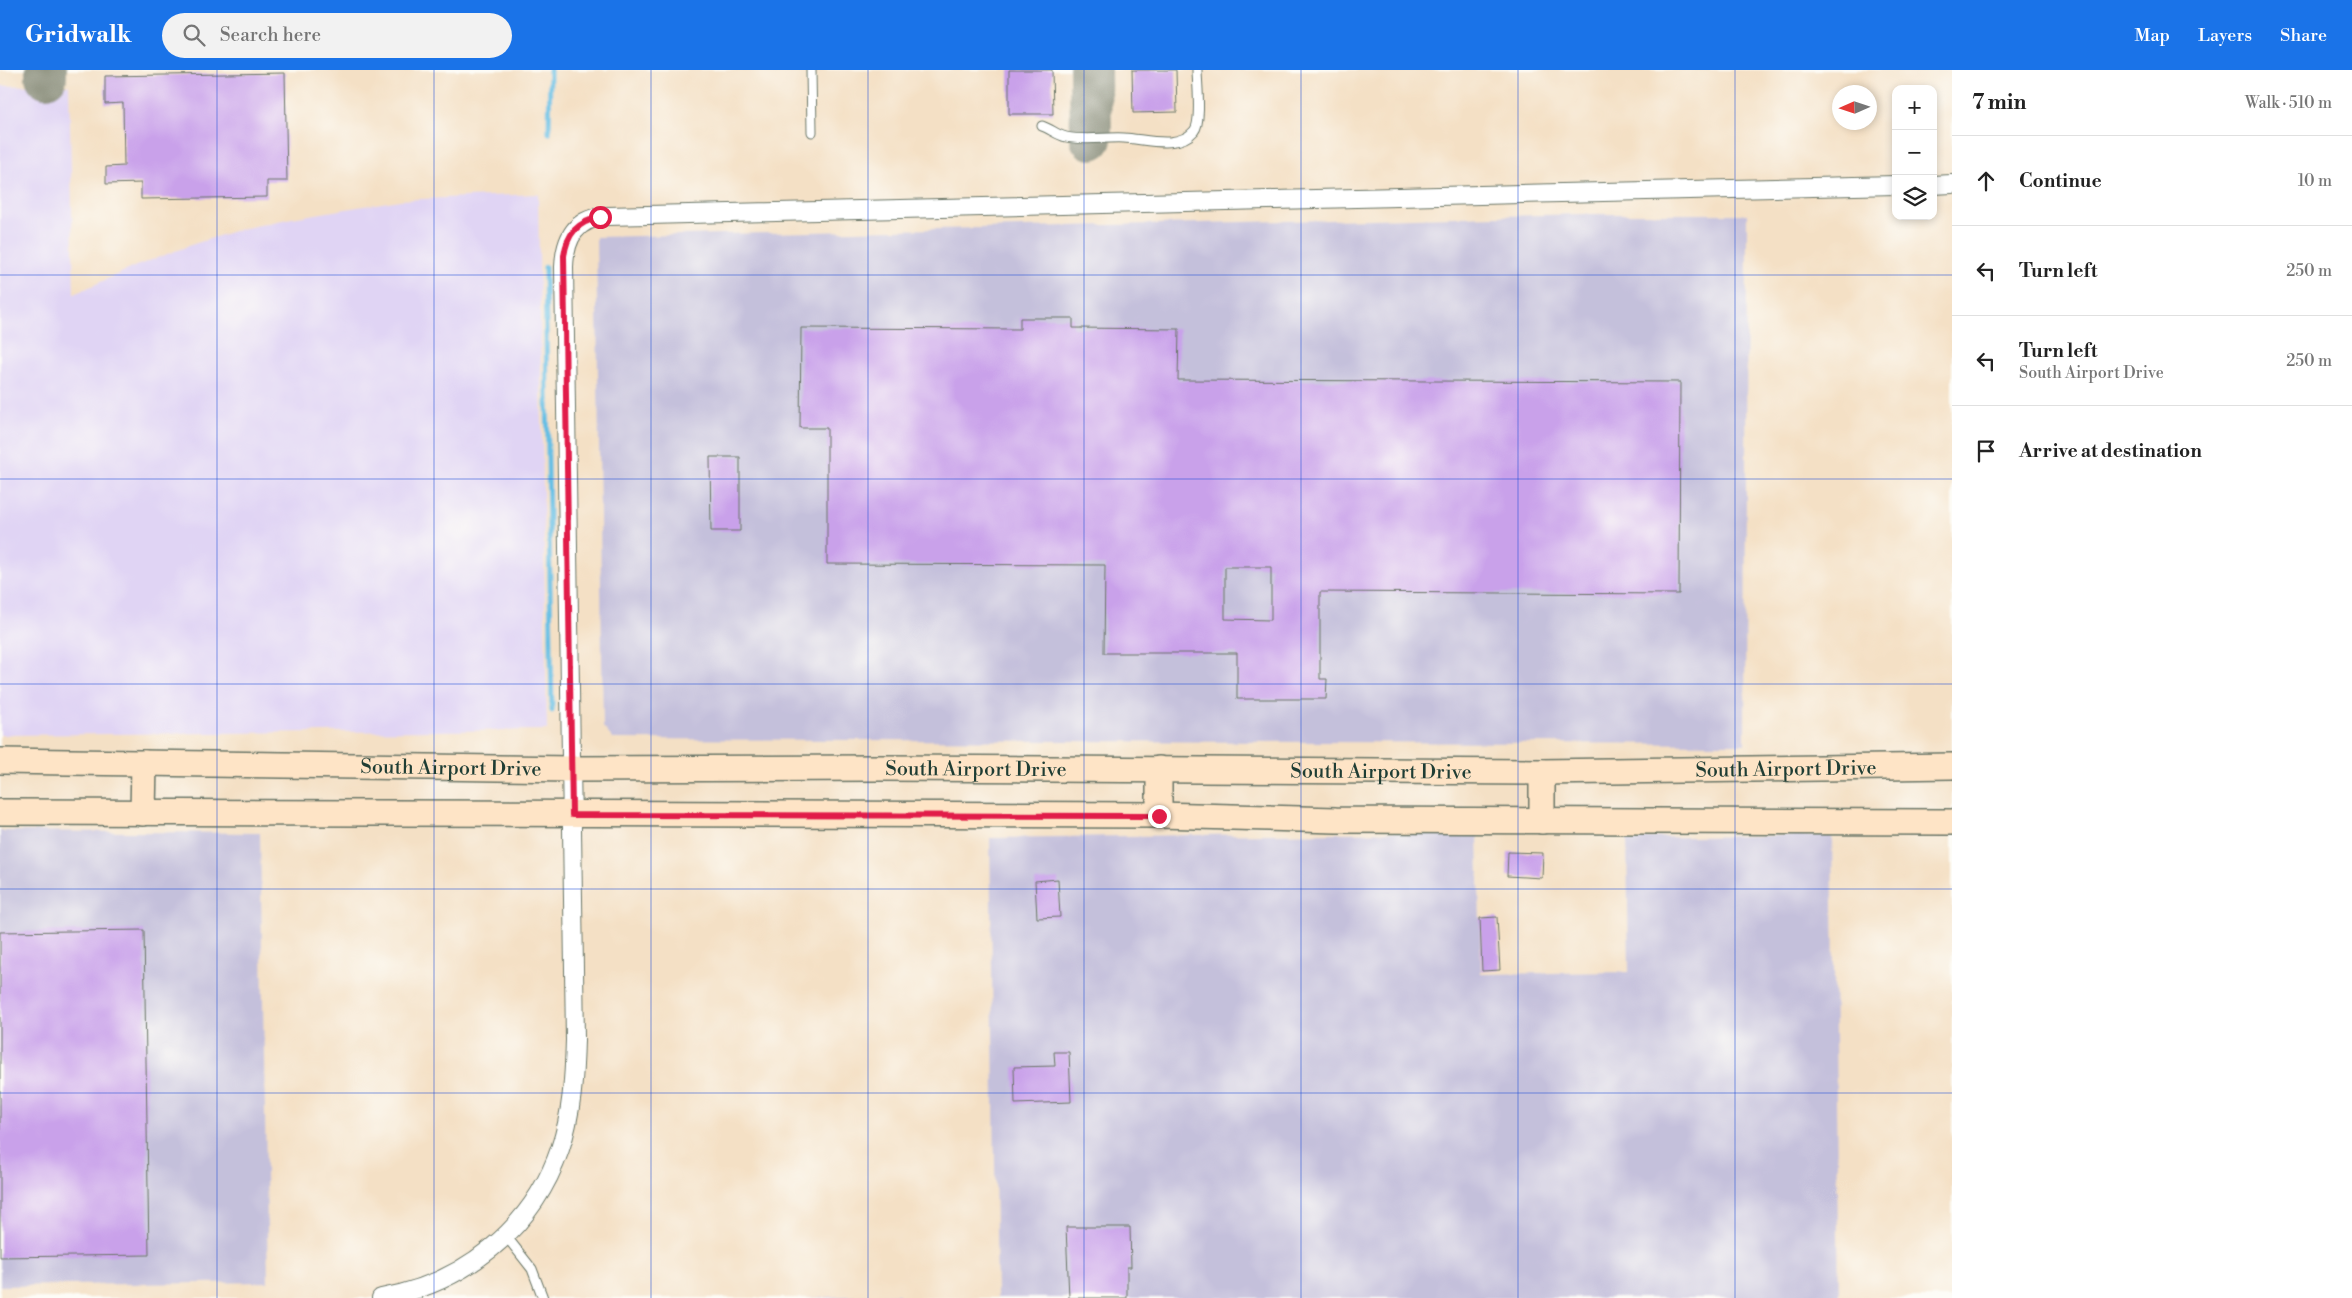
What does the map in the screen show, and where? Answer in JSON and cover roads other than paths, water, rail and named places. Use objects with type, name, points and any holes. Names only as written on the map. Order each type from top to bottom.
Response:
[{"type":"main road","name":"South Airport Drive","points":[[0,762],[571,769],[1159,769],[1542,772],[1952,766]]},
{"type":"main road","points":[[143,813],[144,763]]},
{"type":"main road","points":[[1159,769],[1159,816]]},
{"type":"main road","points":[[1542,772],[1542,821]]},
{"type":"main road","points":[[0,812],[1159,816],[1542,821],[1952,822]]},
{"type":"street","points":[[1937,184],[1952,184]]},
{"type":"street","points":[[381,1298],[423,1288],[452,1275],[482,1257],[506,1236],[528,1210],[545,1183],[560,1150],[572,1099],[575,1040],[564,268],[565,249],[570,234],[577,226],[586,221],[606,216],[1892,185]]},
{"type":"lane","points":[[811,70],[812,132]]},
{"type":"lane","points":[[1042,126],[1063,136],[1075,139],[1124,138],[1146,141],[1185,139],[1196,130],[1198,119],[1197,70]]},
{"type":"lane","points":[[506,1236],[532,1269],[543,1298]]},
{"type":"waterway","points":[[549,133],[550,70]]},
{"type":"waterway","points":[[545,267],[552,711]]}]
